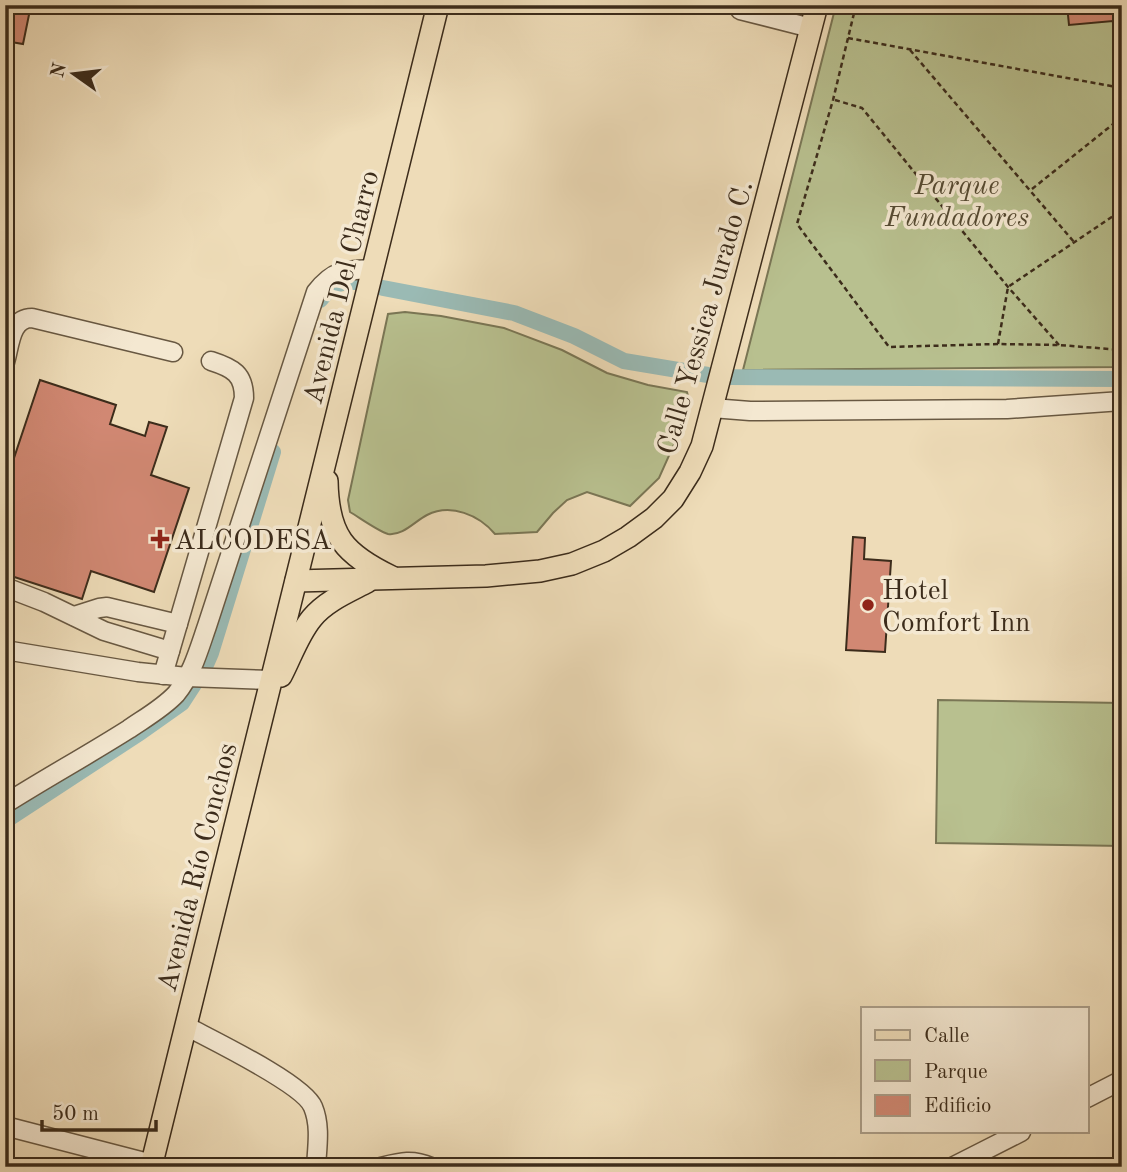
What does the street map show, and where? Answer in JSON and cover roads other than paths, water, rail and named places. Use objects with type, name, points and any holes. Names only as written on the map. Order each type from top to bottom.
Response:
[{"type":"main road","name":"Avenida Del Charro","points":[[296,581],[438,5]]},
{"type":"main road","name":"Calle Yessica Jurado C.","points":[[296,581],[486,576],[540,571],[572,564],[604,551],[654,518],[673,499],[702,446],[817,5]]},
{"type":"main road","points":[[326,462],[327,500],[338,537],[357,557],[397,579]]},
{"type":"main road","points":[[266,702],[306,626],[314,616],[336,598],[372,579]]},
{"type":"main road","name":"Avenida Río Conchos","points":[[152,1165],[296,581]]},
{"type":"street","points":[[740,10],[811,28]]},
{"type":"street","points":[[5,804],[155,712],[177,692],[188,677],[316,292],[331,276],[339,272],[373,270]]},
{"type":"street","points":[[5,362],[14,330],[24,318],[173,352]]},
{"type":"street","points":[[163,675],[244,398],[241,378],[232,370],[211,361]]},
{"type":"street","points":[[712,408],[750,411],[1007,409],[1122,401]]},
{"type":"street","points":[[5,587],[104,631],[170,651]]},
{"type":"street","points":[[74,616],[107,607],[178,624]]},
{"type":"street","points":[[5,650],[163,675],[271,680]]},
{"type":"street","points":[[186,1026],[264,1069],[308,1099],[316,1119],[316,1167]]},
{"type":"street","points":[[1088,1097],[1122,1080]]},
{"type":"street","points":[[5,1126],[152,1165]]},
{"type":"street","points":[[952,1167],[1017,1134]]},
{"type":"street","points":[[381,1167],[407,1161],[431,1167]]},
{"type":"waterway","points":[[320,300],[335,285],[356,282]]},
{"type":"waterway","points":[[383,288],[514,313],[574,336],[624,361],[708,375],[1122,379]]},
{"type":"waterway","points":[[5,821],[182,703],[211,653],[273,452]]},
{"type":"railway","points":[[1107,1167],[1122,1159]]},
{"type":"place","name":"ALCODESA","points":[[160,539]]},
{"type":"place","name":"Hotel Comfort Inn","points":[[868,605]]},
{"type":"park label","name":"Parque Fundadores","points":[[957,200]]}]
